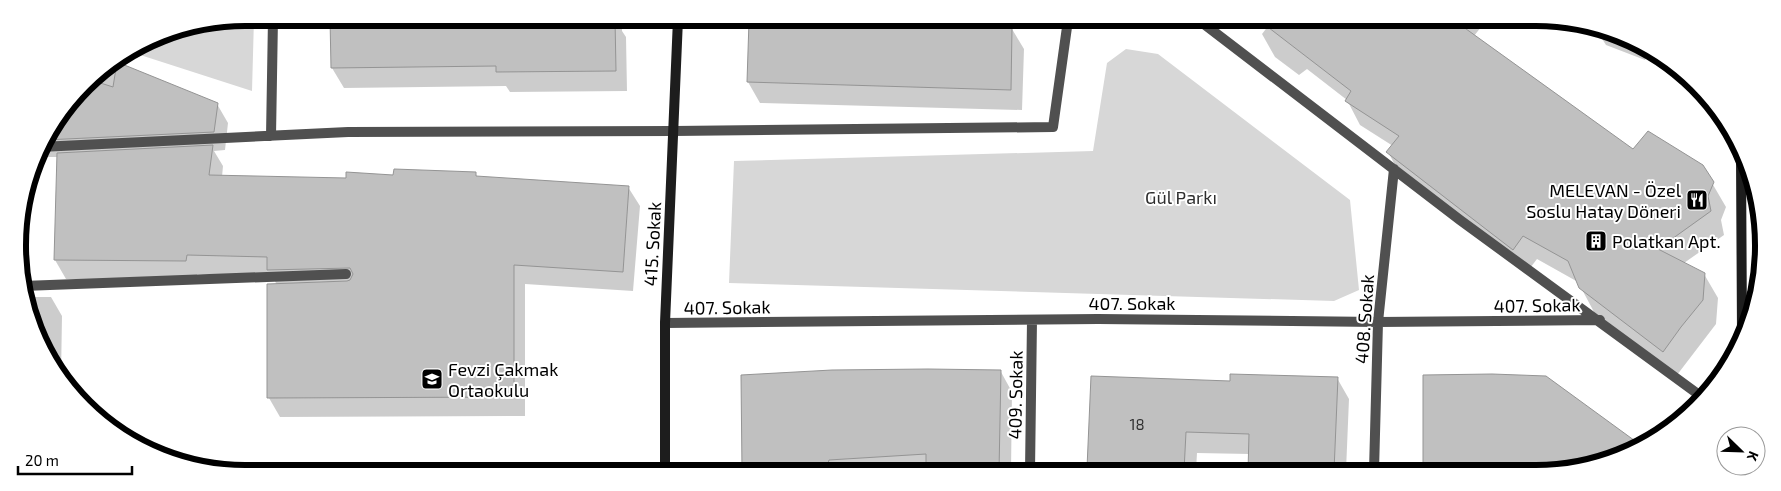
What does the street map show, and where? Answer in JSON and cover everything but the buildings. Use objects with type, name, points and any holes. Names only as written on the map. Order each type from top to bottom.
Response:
[{"type":"street","points":[[271,136],[273,26]]},
{"type":"street","name":"415. Sokak","points":[[665,465],[665,324],[678,26]]},
{"type":"street","points":[[50,147],[348,132],[674,131],[1053,126],[1067,26]]},
{"type":"street","points":[[1207,26],[1460,220],[1600,320],[1697,393]]},
{"type":"street","points":[[1740,168],[1742,319]]},
{"type":"street","name":"408. Sokak","points":[[1374,465],[1378,322],[1394,169]]},
{"type":"street","points":[[30,286],[346,274]]},
{"type":"street","name":"407. Sokak","points":[[665,324],[1032,320],[1378,322],[1600,320]]},
{"type":"street","name":"409. Sokak","points":[[1030,465],[1032,320]]},
{"type":"green space","points":[[254,26],[252,91],[139,55],[175,38],[203,30]]},
{"type":"green space","name":"Gül Parkı","points":[[1126,49],[1158,54],[1350,200],[1359,290],[1334,301],[729,283],[734,161],[1093,151],[1107,63]]},
{"type":"place","name":"MELEVAN - Özel Soslu Hatay Döneri","points":[[1697,200]]},
{"type":"place","name":"Polatkan Apt.","points":[[1596,241]]},
{"type":"place","name":"Fevzi Çakmak Ortaokulu","points":[[432,379]]}]
